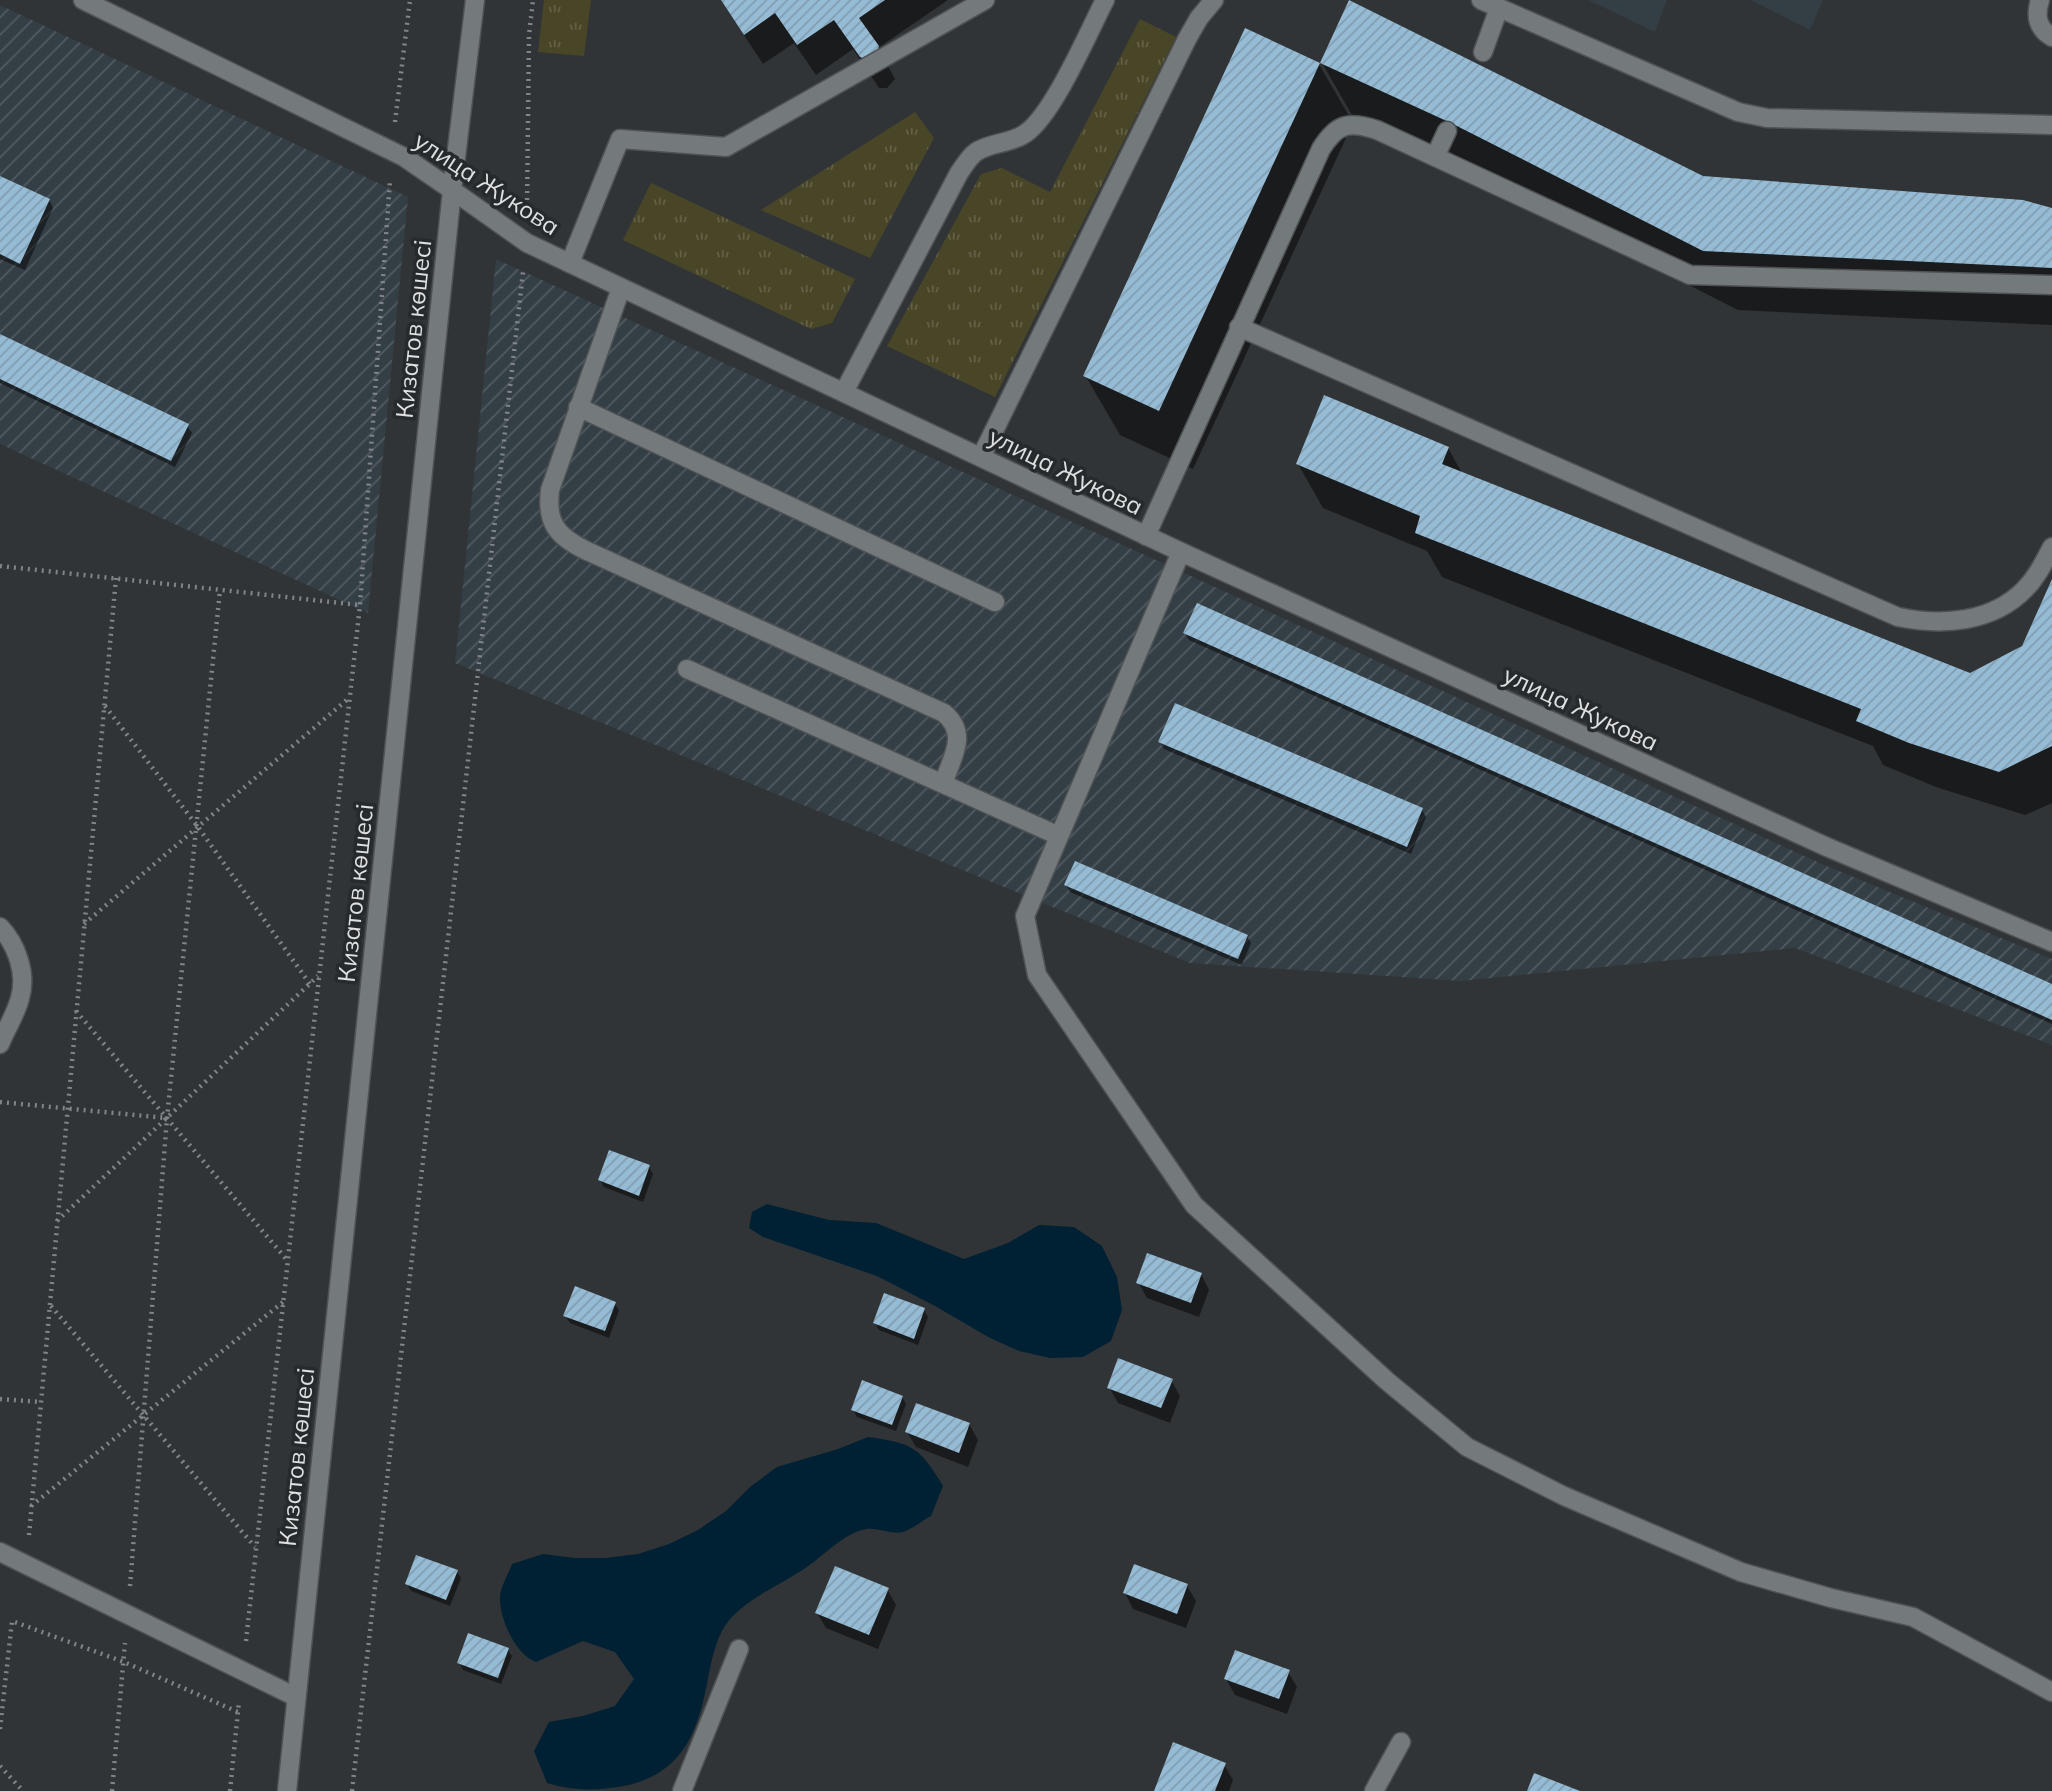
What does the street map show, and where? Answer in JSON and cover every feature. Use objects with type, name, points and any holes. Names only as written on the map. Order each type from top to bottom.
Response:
[{"type":"main road","name":"улица Жукова","points":[[83,0],[392,151],[527,243],[570,264],[1146,536],[1827,847],[2052,942]]},
{"type":"main road","name":"Кизатов көшесі","points":[[287,1791],[452,190],[475,0]]},
{"type":"main road","points":[[570,264],[620,139],[726,147],[985,0]]},
{"type":"main road","points":[[844,392],[959,173],[974,153],[1024,135],[1038,122],[1051,104],[1105,0]]},
{"type":"main road","points":[[981,457],[1186,39],[1214,0]]},
{"type":"main road","points":[[1481,0],[1738,112],[1767,118],[2052,125]]},
{"type":"main road","points":[[2040,0],[2036,12],[2039,24],[2052,37]]},
{"type":"main road","points":[[1483,52],[1499,8]]},
{"type":"main road","points":[[1146,536],[1321,149],[1342,126],[1353,124],[1377,130],[1690,275],[2052,285]]},
{"type":"main road","points":[[1435,157],[1447,131]]},
{"type":"main road","points":[[621,288],[550,490],[549,513],[558,531],[570,543],[944,713],[954,721],[958,731],[943,783]]},
{"type":"main road","points":[[1239,327],[1898,617],[1923,622],[1977,618],[2004,605],[2025,589],[2052,547]]},
{"type":"main road","points":[[578,407],[995,602]]},
{"type":"main road","points":[[1181,552],[1025,916],[1037,975],[1194,1205],[1387,1381],[1467,1447],[1564,1496],[1741,1572],[1831,1598],[1913,1617],[2052,1692]]},
{"type":"main road","points":[[687,669],[1059,836]]},
{"type":"main road","points":[[0,927],[11,938],[21,965],[21,997],[0,1044]]},
{"type":"main road","points":[[0,1552],[296,1697]]},
{"type":"main road","points":[[682,1791],[739,1649]]},
{"type":"main road","points":[[1374,1791],[1401,1742]]},
{"type":"path","points":[[230,1791],[360,605],[392,151],[410,0]]},
{"type":"path","points":[[352,1791],[527,243],[529,35],[533,0]]},
{"type":"path","points":[[0,566],[360,605]]},
{"type":"path","points":[[29,1538],[116,578]]},
{"type":"path","points":[[112,1791],[167,1118],[220,590]]},
{"type":"path","points":[[84,924],[349,697]]},
{"type":"path","points":[[104,704],[198,827],[310,984]]},
{"type":"path","points":[[57,1221],[319,976]]},
{"type":"path","points":[[76,1012],[288,1261]]},
{"type":"path","points":[[0,1102],[167,1118]]},
{"type":"path","points":[[31,1507],[283,1302]]},
{"type":"path","points":[[50,1304],[256,1548]]},
{"type":"path","points":[[0,1399],[41,1402]]},
{"type":"path","points":[[0,1729],[12,1621],[124,1662],[238,1712]]},
{"type":"path","points":[[0,1766],[23,1791]]},
{"type":"shaded area","points":[[1588,0],[1667,0],[1655,32]]},
{"type":"shaded area","points":[[1751,0],[1823,0],[1810,30]]},
{"type":"shaded area","points":[[0,5],[408,197],[368,613],[0,444]]},
{"type":"shaded area","points":[[496,259],[1822,864],[2052,959],[2052,1045],[1795,948],[1461,981],[1190,963],[455,663]]},
{"type":"green space","points":[[544,0],[591,0],[584,56],[538,52]]},
{"type":"green space","points":[[1140,19],[1176,37],[995,397],[887,346],[981,174],[1002,168],[1050,192]]},
{"type":"green space","points":[[915,112],[934,138],[870,258],[761,210]]},
{"type":"green space","points":[[651,183],[855,279],[832,323],[811,329],[623,240]]},
{"type":"water","points":[[767,1204],[829,1220],[876,1223],[964,1259],[1008,1243],[1039,1225],[1074,1227],[1102,1246],[1117,1277],[1122,1310],[1111,1341],[1083,1357],[1050,1358],[1019,1351],[877,1276],[763,1237],[749,1228],[752,1212]]},
{"type":"water","points":[[868,1437],[905,1445],[928,1463],[943,1486],[931,1516],[903,1532],[866,1529],[857,1532],[738,1611],[719,1638],[694,1729],[676,1759],[662,1771],[645,1780],[604,1789],[576,1789],[547,1783],[534,1751],[549,1722],[583,1716],[615,1706],[634,1679],[615,1652],[583,1641],[536,1662],[528,1658],[510,1634],[500,1605],[501,1592],[512,1564],[543,1554],[606,1558],[638,1554],[669,1544],[698,1530],[726,1511],[750,1487],[777,1467]]},
{"type":"building","points":[[721,0],[885,0],[859,18],[879,46],[877,52],[865,59],[860,57],[834,20],[797,45],[775,13],[744,35]]},
{"type":"building","points":[[1349,0],[1703,176],[2023,200],[2052,208],[2052,268],[1703,251],[1451,123],[1320,63]]},
{"type":"building","points":[[1245,28],[1320,63],[1159,411],[1083,376]]},
{"type":"building","points":[[0,176],[50,199],[20,264],[0,254]]},
{"type":"building","points":[[0,334],[189,424],[171,461],[0,379]]},
{"type":"building","points":[[1324,395],[1449,447],[1442,464],[1970,673],[2022,646],[2052,579],[2052,746],[1999,772],[1909,743],[1856,721],[1861,709],[1415,533],[1420,516],[1296,464]]},
{"type":"building","points":[[1197,603],[2052,984],[2052,1020],[1183,633]]},
{"type":"building","points":[[1175,703],[1423,808],[1407,847],[1158,742]]},
{"type":"building","points":[[1075,861],[1248,935],[1238,959],[1064,885]]},
{"type":"building","points":[[609,1150],[650,1165],[639,1196],[598,1180]]},
{"type":"building","points":[[1147,1253],[1202,1273],[1191,1303],[1136,1283]]},
{"type":"building","points":[[575,1286],[616,1302],[605,1331],[563,1316]]},
{"type":"building","points":[[884,1293],[925,1308],[914,1339],[873,1323]]},
{"type":"building","points":[[1118,1358],[1173,1379],[1161,1408],[1107,1388]]},
{"type":"building","points":[[862,1380],[903,1396],[892,1425],[851,1410]]},
{"type":"building","points":[[916,1403],[970,1423],[959,1453],[905,1432]]},
{"type":"building","points":[[416,1555],[458,1570],[446,1600],[405,1584]]},
{"type":"building","points":[[1134,1564],[1188,1584],[1177,1614],[1123,1593]]},
{"type":"building","points":[[835,1566],[889,1588],[869,1635],[815,1613]]},
{"type":"building","points":[[468,1633],[509,1648],[498,1678],[457,1663]]},
{"type":"building","points":[[1235,1650],[1290,1670],[1279,1699],[1224,1679]]},
{"type":"building","points":[[1173,1742],[1226,1763],[1215,1791],[1154,1791]]},
{"type":"building","points":[[1534,1773],[1580,1791],[1527,1791]]}]
